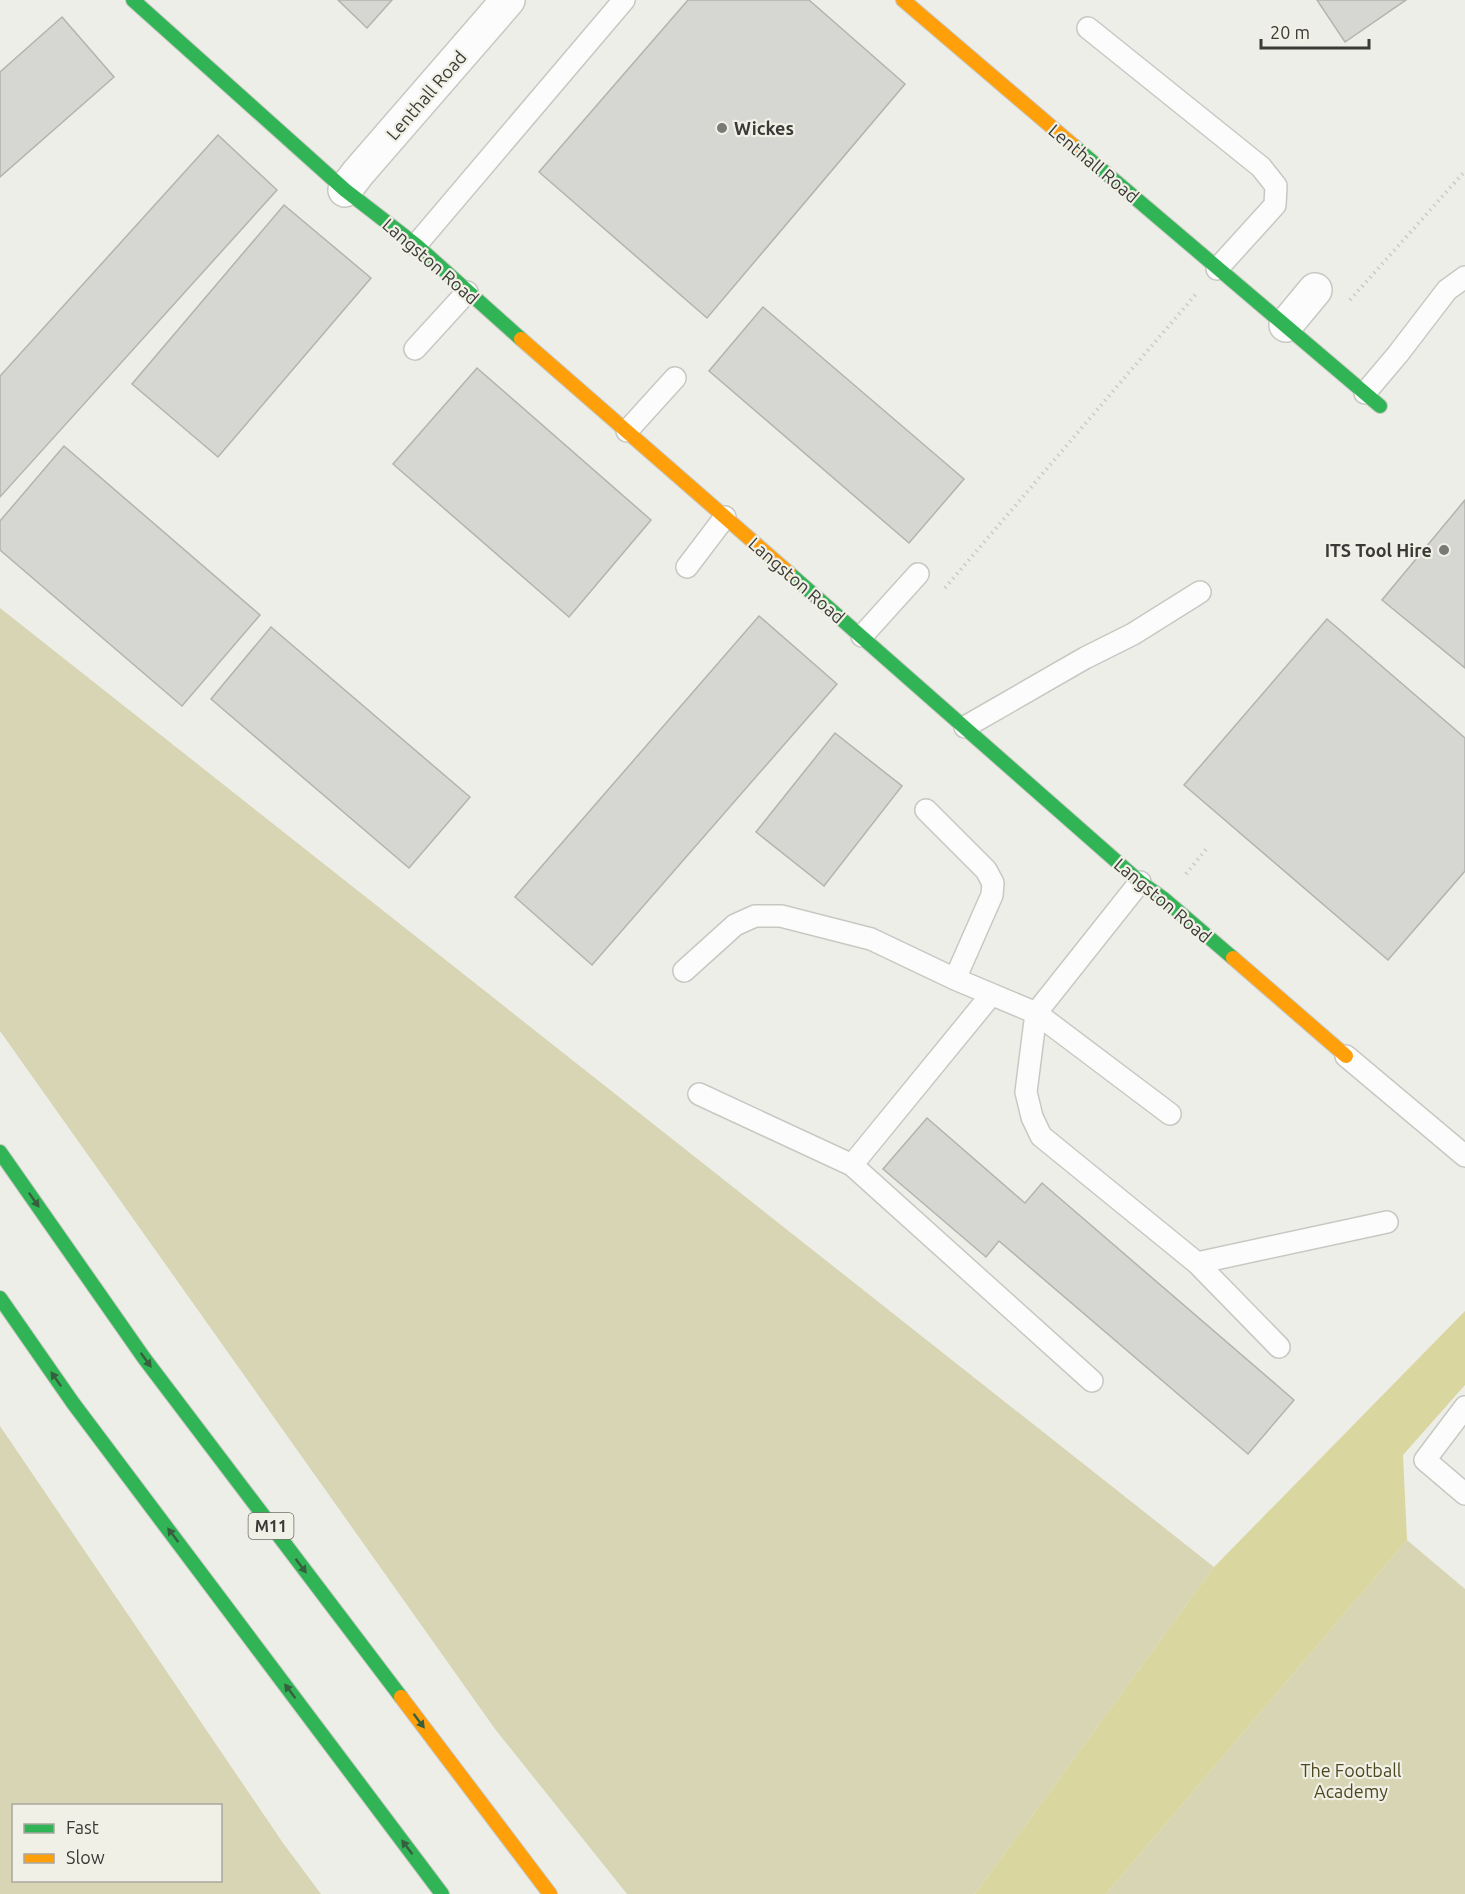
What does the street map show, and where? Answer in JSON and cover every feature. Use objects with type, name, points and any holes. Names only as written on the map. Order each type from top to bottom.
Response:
[{"type":"main road","name":"Langston Road","points":[[133,0],[345,190],[416,244],[467,292],[1140,882],[1164,899],[1346,1056]]},
{"type":"main road","name":"Lenthall Road","points":[[903,0],[1217,269],[1373,399]]},
{"type":"main road","name":"M11","points":[[0,1152],[144,1358],[550,1894]]},
{"type":"main road","points":[[0,1298],[73,1403],[442,1894]]},
{"type":"street","name":"Lenthall Road","points":[[345,190],[508,0]]},
{"type":"street","points":[[1286,325],[1315,290]]},
{"type":"lane","points":[[416,244],[624,0]]},
{"type":"lane","points":[[1088,28],[1261,167],[1276,186],[1275,205],[1217,269]]},
{"type":"lane","points":[[1373,399],[1447,290],[1465,276]]},
{"type":"lane","points":[[415,349],[467,292]]},
{"type":"lane","points":[[627,431],[675,378]]},
{"type":"lane","points":[[687,567],[725,517]]},
{"type":"lane","points":[[861,636],[918,574]]},
{"type":"lane","points":[[965,727],[1085,657],[1133,634],[1200,592]]},
{"type":"lane","points":[[926,810],[986,870],[993,883],[992,894],[955,979]]},
{"type":"lane","points":[[1140,882],[1036,1013],[1026,1092],[1032,1117],[1041,1136],[1197,1263],[1279,1347]]},
{"type":"lane","points":[[684,971],[735,925],[755,916],[781,916],[871,939],[955,979],[1036,1013],[1170,1114]]},
{"type":"lane","points":[[852,1165],[992,995]]},
{"type":"lane","name":"Langston Road","points":[[1346,1056],[1465,1156]]},
{"type":"lane","points":[[699,1094],[852,1165],[1092,1381]]},
{"type":"lane","points":[[1197,1263],[1387,1222]]},
{"type":"lane","points":[[1465,1407],[1425,1460],[1465,1494]]},
{"type":"path","points":[[1315,290],[1345,305],[1465,171]]},
{"type":"path","points":[[940,594],[1217,269]]},
{"type":"path","points":[[1199,859],[1207,848]]},
{"type":"green space","points":[[0,608],[1214,1567],[975,1894],[627,1894],[495,1729],[0,1031]]},
{"type":"green space","points":[[0,1426],[283,1843],[321,1894],[0,1894]]},
{"type":"green space","name":"The Football Academy","points":[[1407,1540],[1465,1589],[1465,1894],[1106,1894]]},
{"type":"shaded area","points":[[1465,1311],[1465,1385],[1403,1455],[1407,1540],[1106,1894],[975,1894],[1214,1567]]},
{"type":"building","points":[[338,0],[392,0],[367,28]]},
{"type":"building","name":"Wickes","points":[[688,0],[809,0],[905,84],[707,318],[539,172]]},
{"type":"building","points":[[1317,0],[1406,0],[1345,42]]},
{"type":"building","points":[[62,17],[114,77],[0,177],[0,72]]},
{"type":"building","points":[[218,135],[277,190],[0,497],[0,376]]},
{"type":"building","points":[[284,205],[371,278],[218,457],[132,384]]},
{"type":"building","points":[[763,307],[964,479],[909,543],[709,371]]},
{"type":"building","points":[[477,368],[651,520],[569,617],[393,464]]},
{"type":"building","points":[[64,446],[260,615],[182,706],[0,550],[0,521]]},
{"type":"building","name":"ITS Tool Hire","points":[[1465,500],[1465,668],[1382,600]]},
{"type":"building","points":[[759,616],[837,684],[592,965],[515,897]]},
{"type":"building","points":[[1327,619],[1465,738],[1465,871],[1388,960],[1184,785]]},
{"type":"building","points":[[271,627],[470,797],[409,868],[211,699]]},
{"type":"building","points":[[835,733],[902,786],[824,886],[756,832]]},
{"type":"building","points":[[927,1118],[1025,1203],[1042,1183],[1294,1400],[1248,1454],[999,1241],[986,1257],[883,1169]]},
{"type":"traffic: fast","points":[[133,0],[345,190],[416,245],[521,339]]},
{"type":"traffic: fast","points":[[1074,146],[1380,406]]},
{"type":"traffic: fast","points":[[789,573],[1140,882],[1164,899],[1233,958]]},
{"type":"traffic: fast","points":[[0,1152],[144,1358],[401,1697]]},
{"type":"traffic: fast","points":[[0,1298],[73,1403],[442,1894]]},
{"type":"traffic: slow","points":[[903,0],[1074,146]]},
{"type":"traffic: slow","points":[[521,339],[789,573]]},
{"type":"traffic: slow","points":[[1233,958],[1346,1056]]},
{"type":"traffic: slow","points":[[401,1697],[550,1894]]},
{"type":"place","name":"Wickes","points":[[722,128]]},
{"type":"place","name":"ITS Tool Hire","points":[[1444,550]]}]
